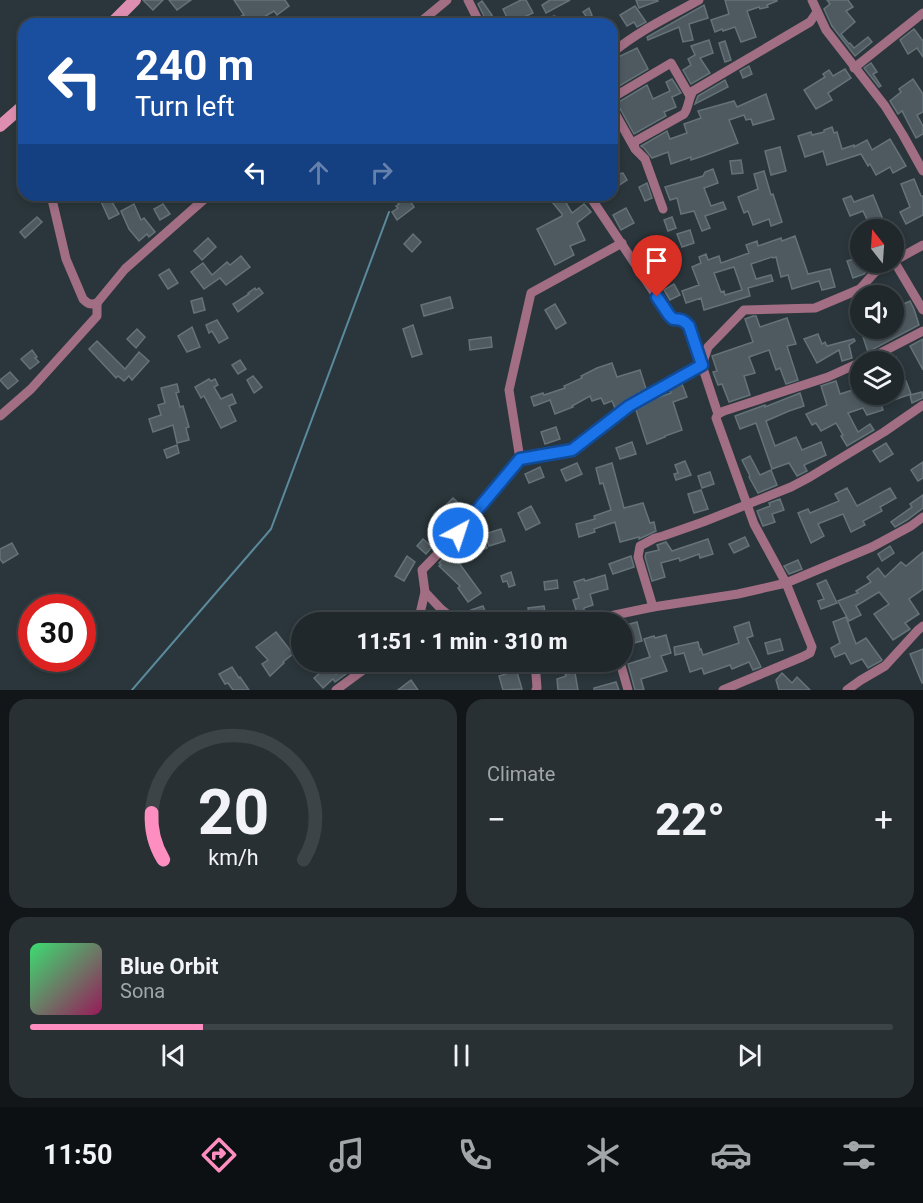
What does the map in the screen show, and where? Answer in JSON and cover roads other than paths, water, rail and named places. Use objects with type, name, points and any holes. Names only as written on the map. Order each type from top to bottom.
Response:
[{"type":"street","points":[[117,18],[135,0]]},
{"type":"street","points":[[425,18],[447,0]]},
{"type":"street","points":[[468,0],[477,18]]},
{"type":"street","points":[[618,48],[658,22],[699,0]]},
{"type":"street","points":[[812,0],[826,30],[885,106],[923,171]]},
{"type":"street","points":[[635,148],[634,142],[684,114],[693,91],[702,84],[810,22],[817,12]]},
{"type":"street","points":[[854,68],[923,13]]},
{"type":"street","points":[[810,22],[826,30]]},
{"type":"street","points":[[618,94],[670,63],[690,96]]},
{"type":"street","points":[[0,126],[18,112]]},
{"type":"street","points":[[618,118],[635,148],[645,159],[663,209]]},
{"type":"street","points":[[52,201],[66,259],[83,299],[92,305],[97,303],[125,269],[202,201]]},
{"type":"street","points":[[196,201],[198,205]]},
{"type":"street","points":[[593,201],[669,315],[673,319],[686,322],[689,326],[718,414],[716,418],[754,524],[786,583],[812,647],[810,653],[723,690]]},
{"type":"street","points":[[520,459],[509,390],[531,293],[622,243]]},
{"type":"street","points":[[904,256],[923,245]]},
{"type":"street","points":[[420,612],[425,592],[422,570],[458,533],[520,459],[572,450],[629,406],[702,365],[708,347],[744,310],[814,308],[860,289],[874,273]]},
{"type":"street","points":[[900,273],[923,310]]},
{"type":"street","points":[[0,416],[31,388],[97,316],[97,303]]},
{"type":"street","points":[[884,351],[923,332]]},
{"type":"street","points":[[718,414],[850,367]]},
{"type":"street","points":[[653,607],[638,557],[640,546],[810,477],[885,432],[923,405]]},
{"type":"street","points":[[633,613],[653,607],[738,594],[786,583],[872,547],[923,517]]},
{"type":"street","points":[[425,592],[445,612]]},
{"type":"street","points":[[847,690],[885,666],[923,626]]},
{"type":"street","points":[[336,690],[360,672]]},
{"type":"street","points":[[536,672],[537,690]]},
{"type":"street","points":[[623,672],[628,690]]},
{"type":"waterway","points":[[132,690],[271,529],[389,212]]}]
